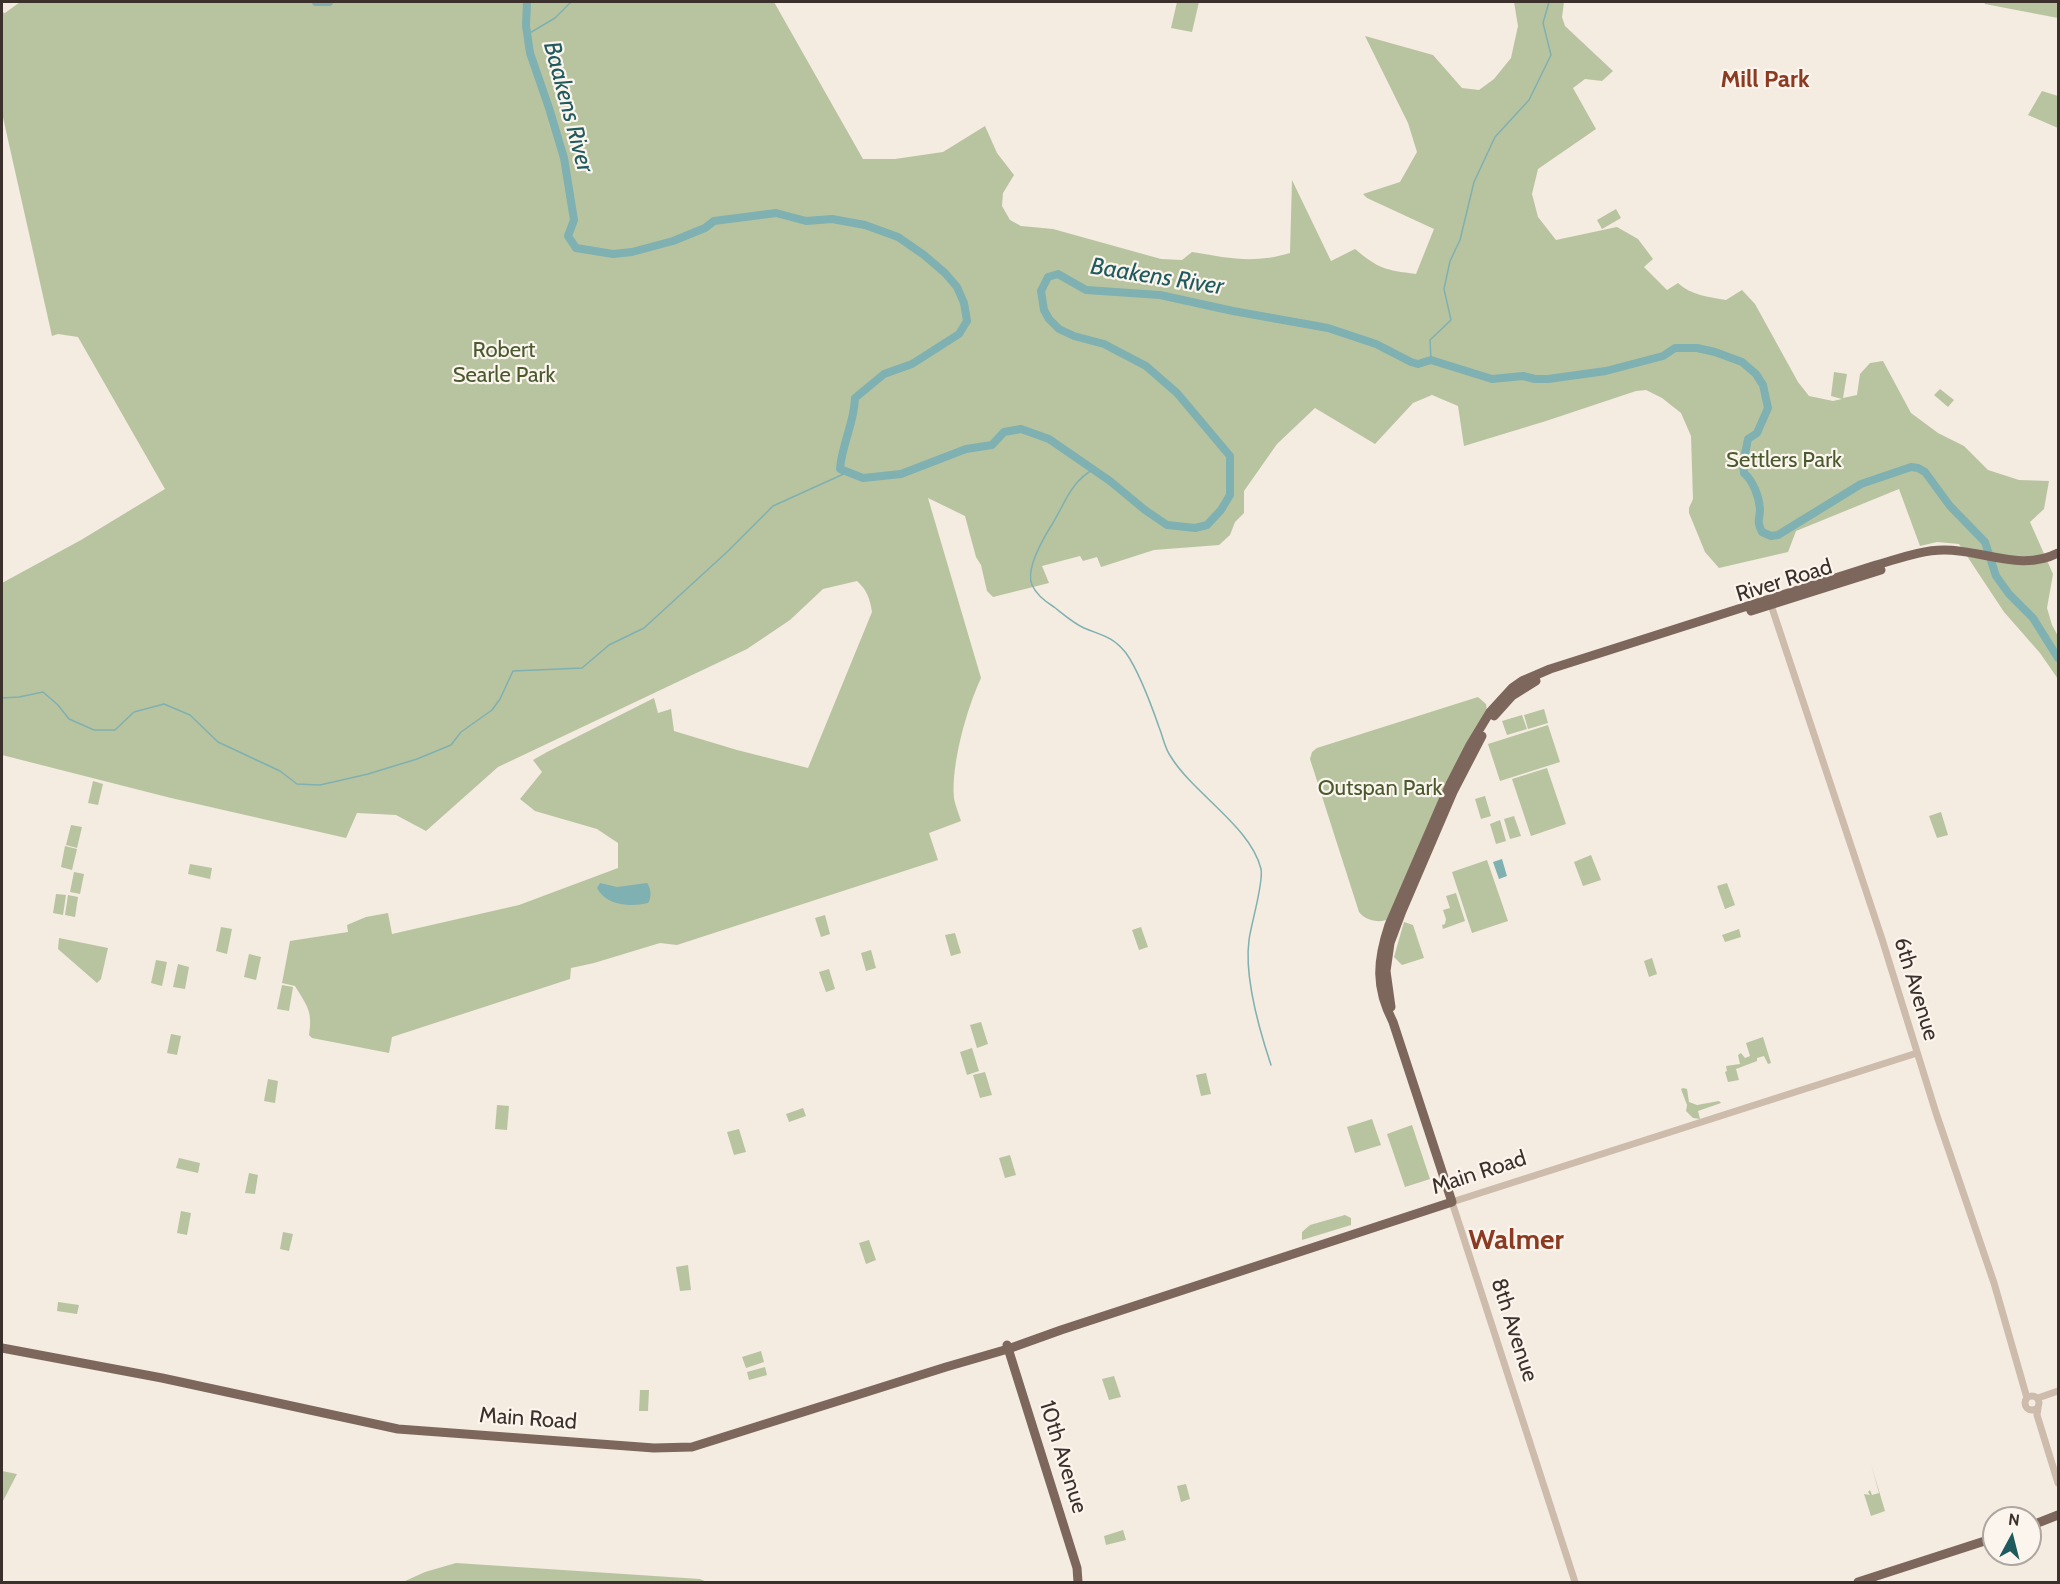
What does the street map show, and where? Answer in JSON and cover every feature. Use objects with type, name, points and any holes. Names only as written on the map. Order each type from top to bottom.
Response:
[{"type":"main road","name":"River Road","points":[[1383,980],[1382,948],[1393,915],[1450,784],[1490,712],[1504,695],[1522,681],[1807,591],[1876,565],[1923,552],[1943,550],[1967,556],[2043,562]]},
{"type":"main road","points":[[2043,562],[2058,553]]},
{"type":"main road","points":[[2043,562],[2058,559]]},
{"type":"main road","name":"8th Avenue","points":[[1383,980],[1387,1009],[1452,1202]]},
{"type":"main road","name":"Main Road","points":[[2,1343],[398,1429],[677,1449],[713,1442],[1452,1202]]},
{"type":"main road","name":"10th Avenue","points":[[1007,1347],[1077,1568],[1078,1582]]},
{"type":"main road","name":"Main Road","points":[[2,1348],[88,1363]]},
{"type":"main road","points":[[2042,1521],[2058,1515]]},
{"type":"main road","points":[[1858,1582],[1982,1542]]},
{"type":"street","name":"6th Avenue","points":[[1770,603],[2034,1402],[2058,1483]]},
{"type":"street","name":"Main Road","points":[[1452,1202],[1917,1053]]},
{"type":"street","name":"8th Avenue","points":[[1452,1202],[1575,1582]]},
{"type":"street","points":[[2034,1402],[2058,1391]]},
{"type":"street","points":[[2034,1402],[2058,1396]]},
{"type":"green space","name":"Robert Searle Park","points":[[20,2],[774,2],[863,159],[895,159],[943,152],[985,126],[997,153],[1014,175],[1003,193],[1002,206],[1010,220],[1021,226],[1053,229],[1161,259],[1182,260],[1192,252],[1241,259],[1277,256],[1290,253],[1292,180],[1331,261],[1355,249],[1383,268],[1416,274],[1434,229],[1367,198],[1363,194],[1400,182],[1417,152],[1408,123],[1365,36],[1433,55],[1462,88],[1479,90],[1494,79],[1511,58],[1518,26],[1514,2],[1564,2],[1562,17],[1565,26],[1613,71],[1602,81],[1585,79],[1573,88],[1596,129],[1538,169],[1532,194],[1538,217],[1556,240],[1617,227],[1638,239],[1653,259],[1644,267],[1667,290],[1678,283],[1694,293],[1726,300],[1742,290],[1755,304],[1798,382],[1809,396],[1833,401],[1842,399],[1831,396],[1834,372],[1847,374],[1843,398],[1857,395],[1860,374],[1870,363],[1883,361],[1911,413],[1938,433],[1964,446],[1988,470],[2019,480],[2049,481],[2044,509],[2030,522],[2053,574],[2047,608],[2058,636],[2058,679],[2040,653],[2004,612],[1959,544],[1937,542],[1920,546],[1899,489],[1796,531],[1788,552],[1719,568],[1705,552],[1689,513],[1693,499],[1691,436],[1681,413],[1662,398],[1646,390],[1636,391],[1464,446],[1458,406],[1432,395],[1413,403],[1375,444],[1315,408],[1277,444],[1244,491],[1244,513],[1235,522],[1230,535],[1219,545],[1154,550],[1101,567],[1097,557],[1083,561],[1080,556],[1042,566],[1049,583],[993,597],[987,591],[965,516],[928,498],[981,678],[970,705],[955,769],[954,798],[961,821],[929,833],[938,860],[677,945],[660,943],[571,968],[570,979],[392,1037],[389,1053],[312,1038],[309,1035],[310,1020],[306,1004],[295,986],[282,983],[290,941],[348,932],[347,925],[366,917],[388,913],[392,934],[519,905],[618,868],[618,843],[597,829],[535,811],[520,799],[542,772],[533,760],[547,752],[654,698],[658,713],[671,709],[674,731],[808,768],[872,612],[870,603],[866,591],[857,581],[823,589],[790,620],[747,649],[498,767],[426,831],[396,815],[357,813],[346,838],[171,798],[2,755],[2,583],[81,540],[165,489],[78,337],[58,334],[52,336],[2,113],[2,12],[5,13]]},
{"type":"green space","points":[[1177,2],[1199,2],[1192,32],[1171,28]]},
{"type":"green space","points":[[1984,2],[2058,2],[2058,18],[1985,4]]},
{"type":"green space","points":[[2042,91],[2058,96],[2058,128],[2028,115]]},
{"type":"green space","points":[[1616,209],[1621,218],[1602,229],[1597,220]]},
{"type":"green space","points":[[1940,389],[1954,400],[1948,407],[1934,395]]},
{"type":"green space","name":"Outspan Park","points":[[1478,697],[1486,704],[1487,711],[1387,920],[1368,919],[1359,912],[1310,759],[1312,752],[1317,748]]},
{"type":"green space","points":[[1544,709],[1548,723],[1528,729],[1524,715]]},
{"type":"green space","points":[[1522,715],[1527,729],[1507,735],[1502,721]]},
{"type":"green space","points":[[1548,725],[1560,762],[1500,781],[1488,744]]},
{"type":"green space","points":[[1547,768],[1566,824],[1531,836],[1512,779]]},
{"type":"green space","points":[[93,781],[103,784],[98,805],[88,803]]},
{"type":"green space","points":[[1485,796],[1491,816],[1481,819],[1475,799]]},
{"type":"green space","points":[[1941,812],[1948,835],[1937,838],[1929,816]]},
{"type":"green space","points":[[1514,816],[1521,836],[1510,839],[1504,819]]},
{"type":"green space","points":[[1500,820],[1506,841],[1496,844],[1490,824]]},
{"type":"green space","points":[[71,825],[82,827],[77,848],[66,845]]},
{"type":"green space","points":[[65,846],[77,849],[72,870],[61,867]]},
{"type":"green space","points":[[1591,855],[1601,880],[1583,886],[1574,862]]},
{"type":"green space","points":[[1487,860],[1508,921],[1472,933],[1452,872]]},
{"type":"green space","points":[[190,864],[212,868],[210,879],[188,874]]},
{"type":"green space","points":[[74,872],[84,874],[80,894],[70,892]]},
{"type":"green space","points":[[1727,883],[1735,905],[1725,909],[1717,886]]},
{"type":"green space","points":[[1456,893],[1465,921],[1443,929],[1442,925],[1445,924],[1446,919],[1443,910],[1450,908],[1446,896]]},
{"type":"green space","points":[[56,894],[66,895],[63,915],[53,913]]},
{"type":"green space","points":[[68,895],[78,897],[75,917],[65,915]]},
{"type":"green space","points":[[825,915],[830,934],[821,937],[815,918]]},
{"type":"green space","points":[[1404,922],[1413,925],[1424,958],[1402,965],[1394,957]]},
{"type":"green space","points":[[221,927],[232,929],[227,954],[216,951]]},
{"type":"green space","points":[[1141,927],[1148,947],[1139,950],[1132,930]]},
{"type":"green space","points":[[1739,929],[1741,937],[1725,942],[1722,935]]},
{"type":"green space","points":[[955,933],[961,953],[951,956],[945,935]]},
{"type":"green space","points":[[59,938],[108,948],[101,979],[97,983],[58,949]]},
{"type":"green space","points":[[871,950],[876,968],[866,971],[861,953]]},
{"type":"green space","points":[[249,954],[261,957],[256,980],[244,977]]},
{"type":"green space","points":[[1652,958],[1657,974],[1649,977],[1644,961]]},
{"type":"green space","points":[[156,960],[167,962],[162,986],[151,983]]},
{"type":"green space","points":[[178,964],[189,967],[185,989],[173,987]]},
{"type":"green space","points":[[829,969],[835,989],[826,992],[819,972]]},
{"type":"green space","points":[[282,985],[293,987],[289,1011],[277,1009]]},
{"type":"green space","points":[[981,1022],[988,1044],[977,1048],[970,1025]]},
{"type":"green space","points":[[171,1034],[181,1036],[177,1055],[167,1053]]},
{"type":"green space","points":[[1763,1037],[1771,1063],[1768,1064],[1764,1056],[1757,1058],[1757,1061],[1736,1069],[1739,1080],[1728,1082],[1726,1066],[1740,1064],[1738,1055],[1741,1053],[1745,1058],[1750,1056],[1746,1043]]},
{"type":"green space","points":[[972,1048],[979,1071],[967,1075],[960,1052]]},
{"type":"green space","points":[[985,1072],[992,1095],[980,1098],[973,1075]]},
{"type":"green space","points":[[1206,1073],[1211,1094],[1201,1096],[1196,1075]]},
{"type":"green space","points":[[268,1079],[278,1081],[275,1103],[264,1101]]},
{"type":"green space","points":[[1681,1089],[1687,1089],[1689,1102],[1697,1105],[1719,1101],[1721,1103],[1698,1111],[1700,1119],[1693,1118],[1686,1111],[1687,1105]]},
{"type":"green space","points":[[497,1105],[509,1106],[507,1130],[495,1129]]},
{"type":"green space","points":[[803,1108],[806,1116],[789,1122],[786,1114]]},
{"type":"green space","points":[[1372,1119],[1381,1145],[1355,1153],[1347,1127]]},
{"type":"green space","points":[[1412,1125],[1430,1179],[1405,1187],[1387,1134]]},
{"type":"green space","points":[[739,1129],[746,1152],[734,1155],[727,1132]]},
{"type":"green space","points":[[1010,1155],[1016,1175],[1005,1178],[999,1158]]},
{"type":"green space","points":[[179,1158],[200,1163],[198,1173],[176,1168]]},
{"type":"green space","points":[[249,1173],[258,1175],[255,1194],[245,1193]]},
{"type":"green space","points":[[181,1211],[191,1213],[187,1235],[177,1233]]},
{"type":"green space","points":[[1345,1215],[1351,1218],[1351,1225],[1302,1240],[1302,1232],[1310,1225]]},
{"type":"green space","points":[[283,1232],[293,1234],[289,1251],[280,1249]]},
{"type":"green space","points":[[869,1240],[876,1260],[866,1264],[859,1243]]},
{"type":"green space","points":[[688,1265],[691,1290],[680,1291],[676,1267]]},
{"type":"green space","points":[[58,1302],[79,1305],[77,1314],[57,1311]]},
{"type":"green space","points":[[761,1351],[764,1362],[746,1368],[742,1357]]},
{"type":"green space","points":[[765,1367],[767,1375],[749,1380],[747,1372]]},
{"type":"green space","points":[[1114,1376],[1121,1397],[1109,1400],[1102,1379]]},
{"type":"green space","points":[[640,1390],[649,1390],[648,1411],[639,1411]]},
{"type":"green space","points":[[1871,1464],[1885,1511],[1871,1516],[1864,1494],[1870,1495],[1868,1492],[1870,1490],[1872,1495],[1879,1493]]},
{"type":"green space","points":[[2,1471],[17,1474],[2,1503]]},
{"type":"green space","points":[[1186,1484],[1190,1499],[1181,1502],[1177,1486]]},
{"type":"green space","points":[[1123,1530],[1126,1540],[1106,1545],[1104,1536]]},
{"type":"green space","points":[[456,1563],[700,1579],[707,1582],[403,1582],[425,1572]]},
{"type":"water","points":[[1502,859],[1507,876],[1499,879],[1493,862]]},
{"type":"water","points":[[600,883],[617,887],[647,883],[650,898],[648,903],[634,905],[613,902],[601,894],[597,888]]},
{"type":"waterway","name":"Baakens River","points":[[316,2],[329,2]]},
{"type":"waterway","name":"Baakens River","points":[[527,2],[526,26],[530,53],[564,158],[574,220],[568,236],[576,248],[613,254],[632,252],[673,241],[705,228],[714,221],[776,213],[806,221],[832,219],[865,225],[898,237],[924,255],[957,287],[964,303],[967,321],[959,334],[912,364],[884,374],[855,398],[853,417],[840,469],[863,478],[901,474],[966,449],[992,445],[1004,432],[1021,429],[1049,439],[1110,481],[1167,525],[1195,528],[1207,525],[1221,510],[1230,495],[1230,456],[1177,393],[1146,366],[1104,344],[1074,336],[1059,329],[1049,319],[1044,310],[1041,291],[1048,277],[1058,274],[1086,290],[1160,295],[1328,328],[1376,344],[1411,362],[1418,364],[1431,360],[1492,379],[1523,376],[1548,379],[1606,371],[1663,356],[1675,348],[1697,348],[1742,362],[1756,374],[1763,385],[1768,408],[1757,433],[1748,439],[1743,464],[1744,473],[1753,484],[1758,499],[1762,532],[1771,536],[1778,535],[1861,484],[1911,467],[1918,468],[1925,472],[1950,506],[1985,542],[1996,576],[2009,594],[2033,618],[2058,658]]},
{"type":"waterway","points":[[528,34],[555,18],[571,2]]},
{"type":"waterway","points":[[1431,360],[1430,340],[1451,320],[1444,289],[1450,261],[1460,240],[1474,182],[1495,137],[1529,100],[1551,55],[1543,23],[1549,2]]},
{"type":"waterway","points":[[1094,469],[1079,480],[1044,538],[1033,563],[1030,578],[1032,585],[1042,598],[1072,621],[1112,640],[1126,653],[1144,689],[1169,754],[1181,771],[1234,825],[1255,854],[1261,875],[1249,940],[1249,970],[1257,1019],[1271,1065]]},
{"type":"waterway","points":[[2,698],[43,692],[69,719],[94,730],[115,730],[134,712],[164,704],[190,715],[218,742],[280,771],[297,784],[320,785],[368,774],[417,759],[451,745],[461,732],[492,710],[500,699],[513,671],[582,668],[609,645],[644,628],[727,552],[773,506],[848,472]]},
{"type":"district","name":"Mill Park","points":[[1765,80]]},
{"type":"district","name":"Walmer","points":[[1516,1241]]},
{"type":"park label","name":"Settlers Park","points":[[1784,461]]}]
